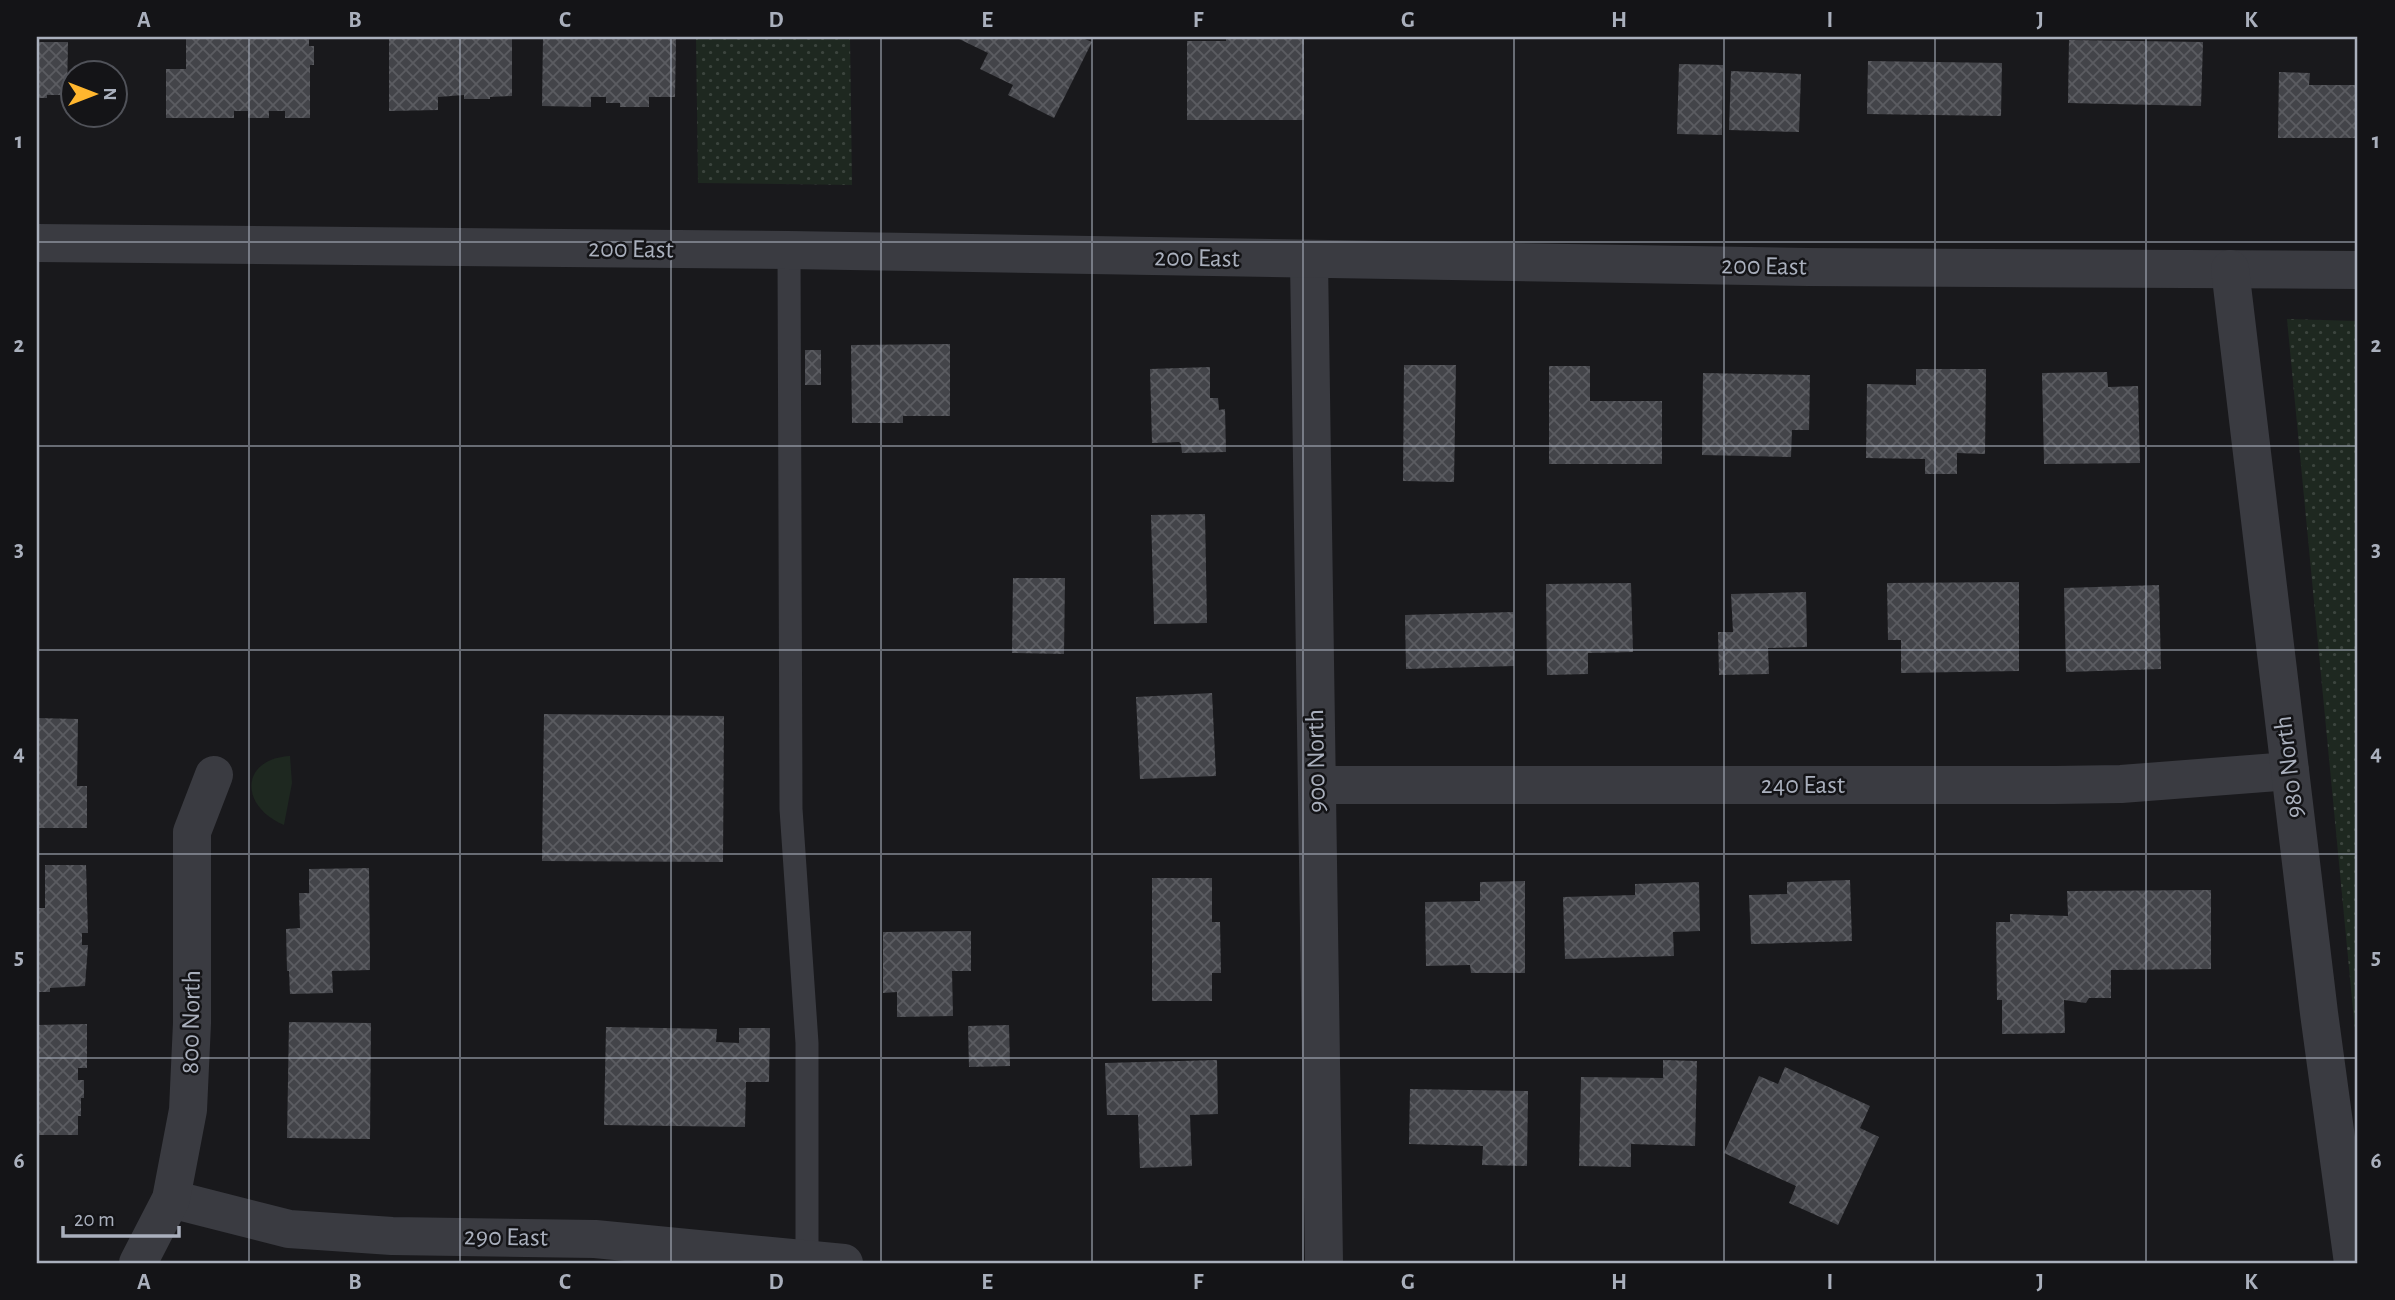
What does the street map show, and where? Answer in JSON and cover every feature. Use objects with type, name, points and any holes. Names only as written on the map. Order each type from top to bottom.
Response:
[{"type":"street","name":"200 East","points":[[37,243],[789,250],[1808,267],[2358,270]]},
{"type":"street","name":"900 North","points":[[1309,260],[1324,1263]]},
{"type":"street","name":"980 North","points":[[2231,270],[2290,771],[2353,1263]]},
{"type":"street","name":"240 East","points":[[1317,785],[2082,785],[2290,771]]},
{"type":"street","name":"800 North","points":[[138,1263],[171,1199],[188,1110],[192,1023],[192,832],[214,775]]},
{"type":"street","name":"290 East","points":[[171,1199],[289,1229],[392,1236],[595,1239],[825,1261]]},
{"type":"lane","points":[[789,250],[791,809],[825,1261]]},
{"type":"shaded area","points":[[696,37],[850,37],[852,185],[698,183]]},
{"type":"shaded area","points":[[2287,319],[2358,321],[2358,1062]]},
{"type":"shaded area","points":[[290,756],[292,783],[284,825],[259,807],[251,785],[254,774],[261,766],[273,759]]},
{"type":"building","points":[[186,37],[309,37],[309,46],[314,46],[314,65],[310,65],[310,118],[285,118],[285,111],[269,111],[269,118],[248,118],[248,111],[234,111],[234,118],[166,118],[166,69],[186,69]]},
{"type":"building","points":[[389,37],[512,37],[512,96],[490,99],[464,99],[464,95],[438,97],[438,110],[389,111]]},
{"type":"building","points":[[543,37],[676,38],[675,97],[649,97],[649,107],[620,107],[620,103],[606,103],[606,97],[591,97],[591,107],[542,106]]},
{"type":"building","points":[[955,37],[1080,37],[1092,42],[1054,118],[1008,95],[1013,85],[980,69],[988,53]]},
{"type":"building","points":[[1226,37],[1304,37],[1304,120],[1187,120],[1187,41],[1226,41]]},
{"type":"building","points":[[2069,40],[2203,42],[2201,106],[2068,103]]},
{"type":"building","points":[[37,42],[68,42],[68,60],[60,60],[60,95],[37,98]]},
{"type":"building","points":[[1868,61],[2002,63],[2001,116],[1867,114]]},
{"type":"building","points":[[1679,64],[1723,65],[1722,135],[1677,134]]},
{"type":"building","points":[[1731,71],[1801,74],[1799,132],[1729,130]]},
{"type":"building","points":[[2279,72],[2310,73],[2309,85],[2358,85],[2358,138],[2278,138]]},
{"type":"building","points":[[950,344],[950,416],[903,416],[903,423],[852,423],[851,345]]},
{"type":"building","points":[[805,350],[821,350],[821,385],[805,385]]},
{"type":"building","points":[[1404,365],[1456,365],[1454,482],[1403,481]]},
{"type":"building","points":[[1549,366],[1590,366],[1590,401],[1662,401],[1662,464],[1549,464]]},
{"type":"building","points":[[1210,367],[1210,398],[1218,398],[1219,410],[1225,409],[1226,452],[1182,453],[1179,442],[1152,443],[1150,369]]},
{"type":"building","points":[[1916,369],[1986,369],[1985,454],[1957,453],[1957,474],[1925,474],[1925,459],[1866,458],[1867,384],[1916,385]]},
{"type":"building","points":[[2107,372],[2108,387],[2138,386],[2140,463],[2044,464],[2042,373]]},
{"type":"building","points":[[1703,373],[1810,375],[1809,430],[1792,430],[1791,457],[1702,455]]},
{"type":"building","points":[[1205,514],[1207,623],[1154,624],[1151,515]]},
{"type":"building","points":[[1013,578],[1065,578],[1064,654],[1012,653]]},
{"type":"building","points":[[2019,582],[2019,671],[1901,673],[1901,640],[1888,640],[1887,583]]},
{"type":"building","points":[[1631,583],[1633,652],[1588,653],[1588,674],[1547,675],[1546,584]]},
{"type":"building","points":[[2159,585],[2161,669],[2066,672],[2064,588]]},
{"type":"building","points":[[1806,592],[1807,647],[1768,648],[1769,674],[1719,675],[1718,632],[1733,632],[1731,594]]},
{"type":"building","points":[[1513,612],[1514,666],[1406,669],[1405,615]]},
{"type":"building","points":[[1212,693],[1216,776],[1140,779],[1136,697]]},
{"type":"building","points":[[544,714],[724,716],[723,862],[542,861]]},
{"type":"building","points":[[37,718],[78,719],[77,786],[87,786],[87,828],[37,828]]},
{"type":"building","points":[[45,865],[86,865],[88,933],[82,933],[82,945],[88,945],[85,986],[50,988],[50,992],[37,992],[37,908],[45,908]]},
{"type":"building","points":[[369,868],[370,970],[332,971],[333,993],[290,994],[286,929],[300,928],[299,893],[309,893],[309,869]]},
{"type":"building","points":[[1152,878],[1212,878],[1212,922],[1220,922],[1221,973],[1212,973],[1212,1001],[1152,1001]]},
{"type":"building","points":[[1850,880],[1852,941],[1751,944],[1749,895],[1787,894],[1787,882]]},
{"type":"building","points":[[1525,881],[1525,973],[1471,973],[1470,965],[1426,966],[1425,902],[1480,901],[1480,882]]},
{"type":"building","points":[[1699,882],[1700,931],[1673,932],[1674,956],[1565,959],[1563,897],[1635,895],[1635,884]]},
{"type":"building","points":[[2211,890],[2211,969],[2111,970],[2111,998],[2089,998],[2086,1003],[2064,1000],[2065,1033],[2002,1034],[2002,1000],[1997,1000],[1996,922],[2010,922],[2010,914],[2068,916],[2067,891]]},
{"type":"building","points":[[971,931],[971,971],[952,971],[953,1016],[897,1017],[897,992],[883,993],[883,932]]},
{"type":"building","points":[[289,1022],[371,1023],[370,1139],[287,1138]]},
{"type":"building","points":[[87,1024],[87,1068],[78,1068],[78,1080],[84,1080],[84,1098],[81,1098],[81,1116],[78,1116],[78,1135],[37,1135],[37,1025]]},
{"type":"building","points":[[1009,1025],[1010,1066],[969,1067],[968,1026]]},
{"type":"building","points":[[606,1027],[717,1029],[716,1042],[739,1043],[739,1028],[770,1028],[769,1082],[746,1082],[745,1127],[604,1125]]},
{"type":"building","points":[[1217,1060],[1218,1114],[1190,1115],[1192,1166],[1140,1168],[1138,1115],[1107,1115],[1105,1063]]},
{"type":"building","points":[[1663,1060],[1697,1061],[1695,1146],[1631,1144],[1631,1167],[1579,1166],[1581,1077],[1663,1078]]},
{"type":"building","points":[[1785,1067],[1870,1106],[1860,1128],[1879,1137],[1838,1225],[1789,1203],[1796,1186],[1724,1153],[1759,1076],[1778,1084]]},
{"type":"building","points":[[1410,1089],[1528,1091],[1527,1166],[1482,1165],[1483,1146],[1409,1144]]}]
